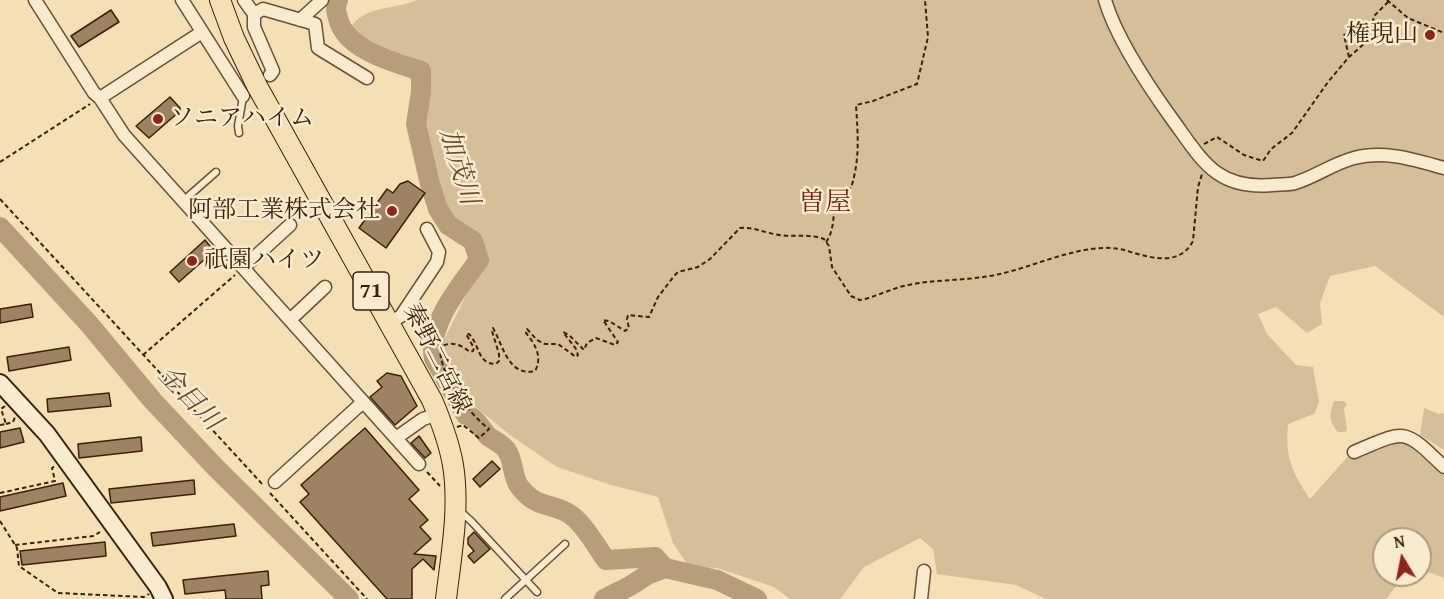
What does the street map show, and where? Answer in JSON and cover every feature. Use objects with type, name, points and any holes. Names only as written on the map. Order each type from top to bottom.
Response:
[{"type":"main road","name":"秦野二宮線","points":[[220,0],[234,38],[257,86],[390,323],[445,431],[453,467],[455,507],[446,599]]},
{"type":"street","points":[[35,0],[94,93],[100,98],[124,135],[419,464]]},
{"type":"street","points":[[182,0],[243,96]]},
{"type":"street","points":[[244,0],[254,14],[254,27],[273,71],[270,75]]},
{"type":"street","points":[[300,20],[322,0]]},
{"type":"street","points":[[1105,0],[1108,12],[1161,104],[1204,163],[1224,178],[1254,186],[1294,183],[1354,158],[1382,154],[1414,159],[1444,168]]},
{"type":"street","points":[[254,14],[263,9],[315,24],[318,48],[367,78]]},
{"type":"street","points":[[100,98],[202,32]]},
{"type":"street","points":[[353,69],[360,57]]},
{"type":"street","points":[[244,267],[290,225]]},
{"type":"street","points":[[390,323],[401,316],[437,262],[438,252],[427,229]]},
{"type":"street","points":[[291,319],[325,287]]},
{"type":"street","points":[[0,383],[56,447],[152,578],[164,599]]},
{"type":"street","points":[[275,482],[363,402]]},
{"type":"street","points":[[396,438],[423,419],[438,414]]},
{"type":"street","points":[[1354,452],[1391,436],[1402,435],[1415,441],[1444,467]]},
{"type":"street","points":[[921,599],[924,571]]},
{"type":"lane","points":[[238,133],[243,96]]},
{"type":"lane","points":[[183,201],[216,172]]},
{"type":"lane","points":[[455,507],[472,522],[537,592]]},
{"type":"lane","points":[[505,599],[566,544]]},
{"type":"path","points":[[826,242],[832,229],[836,196],[851,188],[854,177],[859,154],[856,105],[917,84],[928,37],[925,0]]},
{"type":"path","points":[[1349,57],[1344,35],[1367,30],[1372,26],[1374,16],[1387,1],[1408,18],[1444,33]]},
{"type":"path","points":[[1202,145],[1217,137],[1244,155],[1263,161],[1271,149],[1292,133],[1328,82],[1349,57],[1366,42],[1367,30]]},
{"type":"path","points":[[0,162],[100,98]]},
{"type":"path","points":[[457,427],[463,425],[479,438],[489,429],[466,405],[443,368],[440,347],[447,343],[454,343],[471,352],[474,348],[466,334],[469,334],[476,343],[480,357],[486,362],[496,364],[500,361],[493,328],[500,346],[514,366],[522,371],[535,371],[538,366],[537,349],[527,329],[537,340],[545,344],[558,344],[576,357],[578,355],[576,349],[563,332],[584,350],[587,343],[596,338],[618,344],[603,320],[625,331],[628,328],[628,315],[649,317],[658,297],[678,272],[698,267],[710,259],[740,228],[749,227],[775,235],[808,235],[824,239],[829,246],[832,267],[851,296],[860,300],[908,285],[995,275],[1084,250],[1111,247],[1154,259],[1172,259],[1189,248],[1193,241],[1198,187],[1202,174]]},
{"type":"path","points":[[0,199],[367,599]]},
{"type":"path","points":[[143,355],[244,267]]},
{"type":"path","points":[[0,425],[6,423],[1,410],[15,400]]},
{"type":"path","points":[[419,464],[440,486],[443,486]]},
{"type":"path","points":[[0,493],[55,481],[52,468],[54,466]]},
{"type":"path","points":[[0,521],[15,545],[19,566],[58,593],[144,597]]},
{"type":"path","points":[[15,545],[97,534]]},
{"type":"shaded area","points":[[417,0],[1444,0],[1444,317],[1375,266],[1330,276],[1320,303],[1322,324],[1307,333],[1276,307],[1258,314],[1267,334],[1296,365],[1313,367],[1319,402],[1314,414],[1288,424],[1287,436],[1291,464],[1310,499],[1350,454],[1402,437],[1413,443],[1444,473],[1444,578],[1432,574],[1432,527],[1372,527],[1372,587],[1396,587],[1386,599],[1046,599],[1016,585],[937,574],[933,549],[920,538],[864,567],[840,599],[790,599],[774,587],[717,568],[689,567],[673,543],[658,497],[611,485],[557,467],[510,435],[472,404],[447,358],[443,342],[479,269],[468,231],[443,209],[413,80],[384,65],[368,52],[361,44],[352,25],[366,14]]},
{"type":"shaded area","points":[[1334,401],[1344,401],[1347,405],[1344,408],[1347,430],[1345,432],[1338,432],[1331,421]]},
{"type":"shaded area","points":[[1424,408],[1439,414],[1444,413],[1444,450],[1420,435]]},
{"type":"building","points":[[111,10],[119,22],[79,47],[71,36]]},
{"type":"building","name":"ソニアハイム","points":[[170,97],[180,111],[149,138],[136,126]]},
{"type":"building","name":"阿部工業株式会社","points":[[408,181],[425,193],[386,248],[359,228],[387,189],[393,193],[400,184]]},
{"type":"building","name":"祇園ハイツ","points":[[205,240],[214,251],[179,282],[170,272]]},
{"type":"building","points":[[31,304],[33,317],[0,323],[0,309]]},
{"type":"building","points":[[69,347],[71,360],[9,371],[7,357]]},
{"type":"building","points":[[387,373],[401,376],[417,406],[395,425],[370,397],[382,387],[377,381]]},
{"type":"building","points":[[109,393],[111,406],[48,412],[47,399]]},
{"type":"building","points":[[20,428],[24,442],[0,448],[0,432]]},
{"type":"building","points":[[365,428],[419,490],[409,499],[428,520],[420,527],[431,539],[414,554],[436,556],[434,570],[423,559],[412,569],[412,599],[387,599],[300,502],[309,494],[301,485]]},
{"type":"building","points":[[419,436],[431,453],[425,458],[411,443]]},
{"type":"building","points":[[141,437],[142,451],[79,458],[78,444]]},
{"type":"building","points":[[492,461],[500,469],[480,487],[473,479]]},
{"type":"building","points":[[194,480],[195,494],[111,503],[109,489]]},
{"type":"building","points":[[63,483],[66,496],[0,511],[0,497]]},
{"type":"building","points":[[234,524],[236,536],[153,546],[151,533]]},
{"type":"building","points":[[474,532],[490,549],[474,563],[468,556],[474,551],[468,544],[468,538]]},
{"type":"building","points":[[105,542],[106,556],[22,565],[20,551]]},
{"type":"building","points":[[268,571],[269,585],[261,586],[262,599],[226,599],[225,590],[185,594],[183,580]]},
{"type":"waterway","name":"加茂川","points":[[338,0],[336,5],[338,18],[342,29],[350,39],[372,53],[421,71],[421,92],[416,124],[430,184],[438,209],[448,225],[473,241],[479,260],[447,306],[435,332],[433,345],[434,358],[466,415],[473,418],[489,437],[506,449],[517,482],[526,494],[576,519],[606,560],[655,557],[665,568]]},
{"type":"waterway","name":"金目川","points":[[0,227],[89,324],[153,401],[216,468],[349,599]]},
{"type":"waterway","name":"金目川","points":[[604,599],[647,575],[665,568],[717,580],[757,599]]},
{"type":"place","name":"権現山","points":[[1430,35]]},
{"type":"place","name":"ソニアハイム","points":[[158,119]]},
{"type":"place","name":"阿部工業株式会社","points":[[392,211]]},
{"type":"place","name":"祇園ハイツ","points":[[192,261]]},
{"type":"district","name":"曽屋","points":[[825,203]]}]
